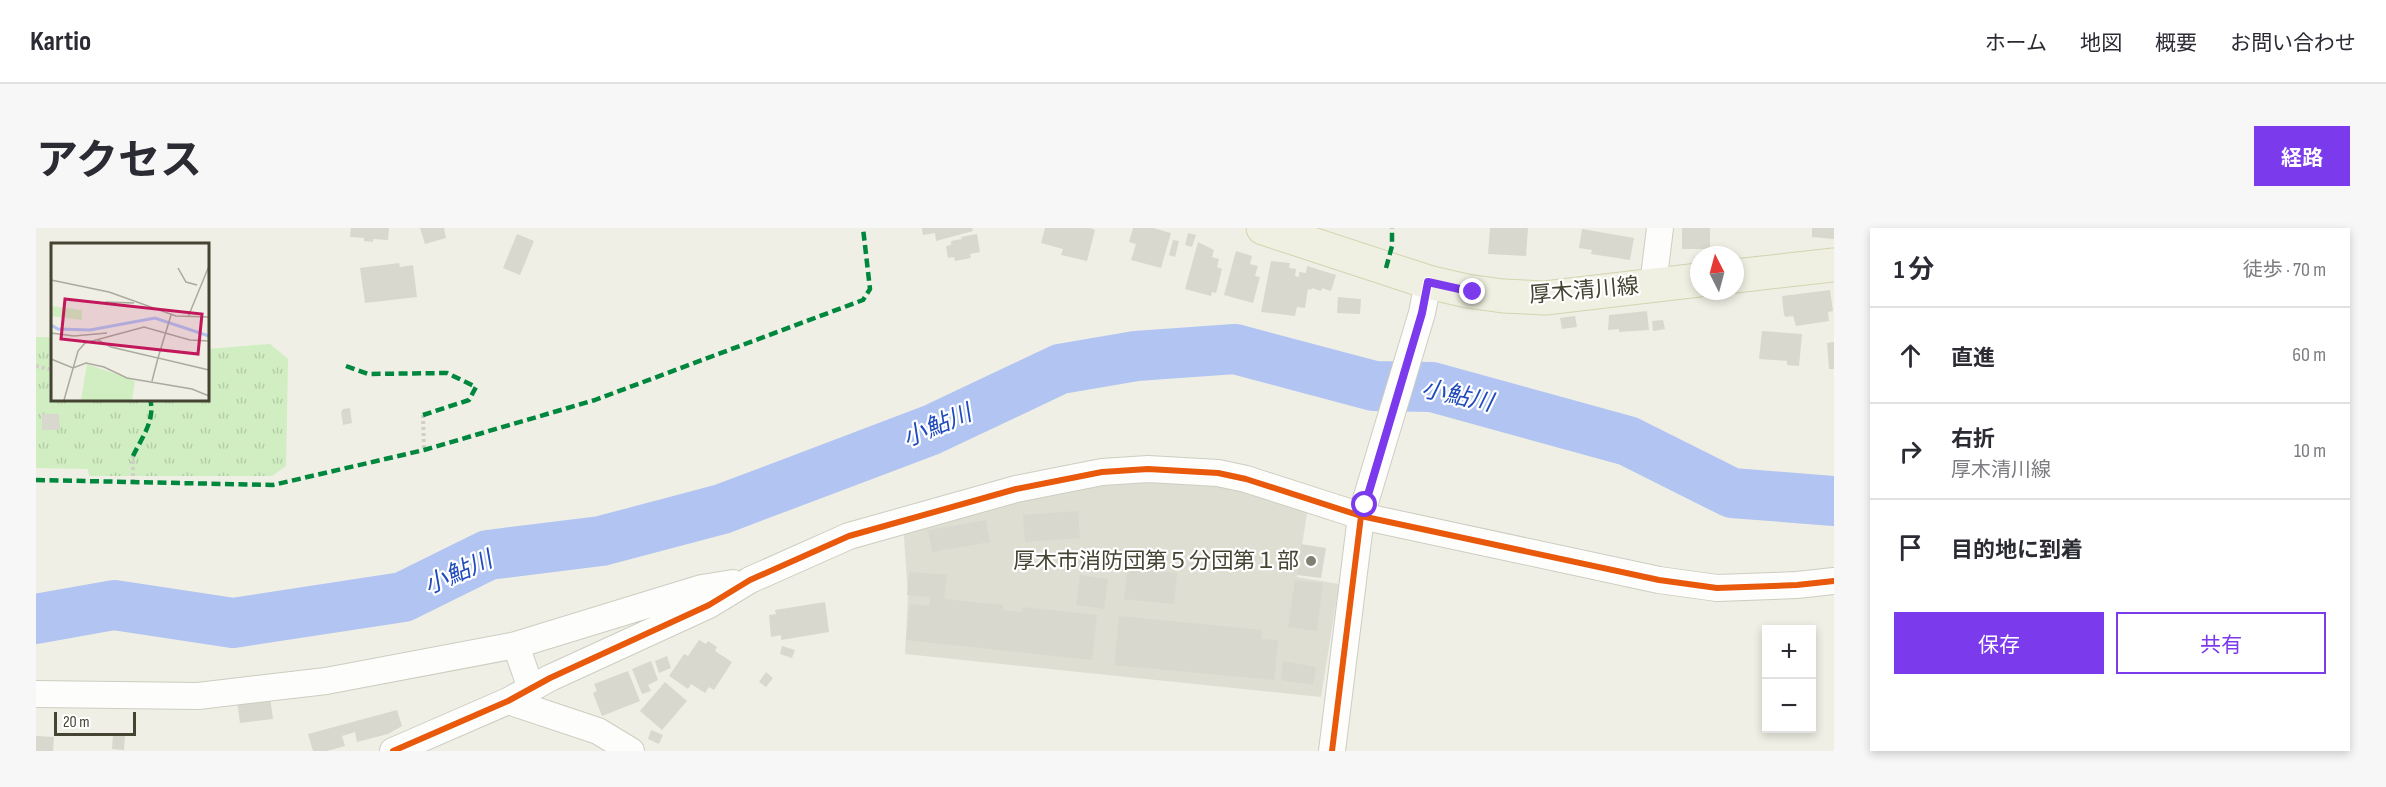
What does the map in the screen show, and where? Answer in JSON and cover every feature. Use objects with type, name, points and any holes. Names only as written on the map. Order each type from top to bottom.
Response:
[{"type":"main road","name":"厚木清川線","points":[[1263,228],[1425,298],[1473,292],[1545,298],[1690,281]]},
{"type":"main road","points":[[1744,275],[1834,265]]},
{"type":"street","points":[[1653,285],[1660,228]]},
{"type":"street","points":[[1332,751],[1363,510],[1425,298]]},
{"type":"street","points":[[393,751],[508,701],[709,604],[750,580],[849,536],[1016,489],[1102,472],[1148,469],[1218,473],[1363,510],[1670,582],[1717,588],[1834,581]]},
{"type":"street","points":[[36,694],[198,696],[326,681],[516,645],[702,588],[750,580]]},
{"type":"street","points":[[516,645],[531,689]]},
{"type":"street","points":[[508,701],[598,731],[631,751]]},
{"type":"path","points":[[36,366],[51,370]]},
{"type":"path","points":[[423,415],[424,450]]},
{"type":"path","points":[[133,456],[133,482]]},
{"type":"shaded area","points":[[1128,478],[1233,485],[1308,507],[1297,577],[1339,584],[1321,697],[905,654],[908,595],[903,523]]},
{"type":"green space","points":[[36,337],[51,337],[51,400],[208,400],[208,349],[270,344],[288,359],[286,466],[272,476],[89,476],[88,469],[36,468]]},
{"type":"building","points":[[351,228],[389,228],[388,240],[373,239],[373,242],[364,241],[364,238],[350,237]]},
{"type":"building","points":[[420,228],[444,228],[446,238],[425,244]]},
{"type":"building","points":[[922,228],[972,228],[973,231],[936,241],[935,233],[923,235]]},
{"type":"building","points":[[1045,228],[1095,230],[1087,261],[1061,255],[1063,249],[1041,243]]},
{"type":"building","points":[[1133,228],[1153,228],[1171,233],[1161,268],[1131,260],[1136,244],[1129,242]]},
{"type":"building","points":[[1490,228],[1528,228],[1526,256],[1488,254]]},
{"type":"building","points":[[1682,228],[1710,228],[1710,246],[1690,246],[1690,249],[1682,249]]},
{"type":"building","points":[[1812,228],[1834,228],[1834,239],[1812,237]]},
{"type":"building","points":[[1582,229],[1634,238],[1630,260],[1591,254],[1592,250],[1579,248]]},
{"type":"building","points":[[1188,233],[1196,235],[1192,247],[1185,245]]},
{"type":"building","points":[[517,234],[534,241],[520,275],[503,268]]},
{"type":"building","points":[[977,234],[980,252],[970,254],[971,258],[955,261],[954,257],[948,258],[946,246],[951,245],[951,241]]},
{"type":"building","points":[[1173,240],[1179,241],[1175,257],[1169,255]]},
{"type":"building","points":[[1198,242],[1214,250],[1212,257],[1219,259],[1217,267],[1222,269],[1216,293],[1212,292],[1211,296],[1185,289]]},
{"type":"building","points":[[1236,251],[1252,256],[1250,264],[1258,266],[1255,276],[1260,277],[1253,303],[1224,295]]},
{"type":"building","points":[[1271,261],[1290,263],[1289,268],[1296,269],[1295,276],[1299,277],[1299,272],[1306,273],[1307,266],[1336,275],[1331,291],[1322,288],[1321,291],[1308,289],[1305,308],[1297,307],[1295,316],[1261,312]]},
{"type":"building","points":[[399,263],[400,267],[413,265],[417,297],[365,303],[360,268]]},
{"type":"building","points":[[1830,290],[1833,311],[1828,312],[1829,321],[1796,326],[1793,316],[1784,315],[1782,296]]},
{"type":"building","points":[[1338,297],[1361,299],[1360,314],[1337,313]]},
{"type":"building","points":[[1647,311],[1649,330],[1619,332],[1619,329],[1608,330],[1609,315]]},
{"type":"building","points":[[1575,316],[1577,327],[1562,329],[1560,318]]},
{"type":"building","points":[[1663,320],[1665,329],[1653,331],[1652,321]]},
{"type":"building","points":[[1762,331],[1802,334],[1799,366],[1787,365],[1787,361],[1759,359]]},
{"type":"building","points":[[1834,342],[1834,369],[1829,369],[1827,343]]},
{"type":"building","points":[[350,408],[352,423],[343,425],[341,412],[343,409]]},
{"type":"building","points":[[42,414],[59,414],[60,430],[42,430]]},
{"type":"building","points":[[1078,511],[1080,538],[1025,542],[1023,515]]},
{"type":"building","points":[[986,520],[990,542],[932,552],[928,530]]},
{"type":"building","name":"厚木市消防団第５分団第１部","points":[[1301,544],[1326,548],[1321,578],[1297,575]]},
{"type":"building","points":[[1128,567],[1177,573],[1174,604],[1124,599]]},
{"type":"building","points":[[909,572],[947,575],[944,599],[1003,605],[1003,610],[1022,612],[1022,607],[1097,615],[1092,660],[906,640],[910,604],[929,606],[930,597],[907,595]]},
{"type":"building","points":[[1080,575],[1108,579],[1104,609],[1076,605]]},
{"type":"building","points":[[1295,580],[1323,583],[1317,631],[1288,627]]},
{"type":"building","points":[[825,602],[829,632],[781,640],[781,635],[771,637],[769,615],[776,614],[775,610]]},
{"type":"building","points":[[1119,616],[1262,630],[1261,639],[1278,640],[1274,680],[1114,665]]},
{"type":"building","points":[[699,640],[706,644],[708,641],[717,647],[715,651],[732,662],[714,690],[709,687],[705,693],[691,684],[688,689],[669,676],[684,654],[688,656]]},
{"type":"building","points":[[782,646],[795,650],[792,658],[780,654]]},
{"type":"building","points":[[667,656],[671,668],[659,673],[655,661]]},
{"type":"building","points":[[651,661],[658,680],[648,685],[651,691],[642,694],[632,669]]},
{"type":"building","points":[[1283,661],[1316,667],[1313,685],[1281,680]]},
{"type":"building","points":[[628,671],[640,701],[602,716],[593,693],[597,691],[594,684]]},
{"type":"building","points":[[766,672],[773,678],[766,687],[759,682]]},
{"type":"building","points":[[665,682],[687,701],[662,730],[640,711]]},
{"type":"building","points":[[270,697],[273,719],[240,723],[237,701]]},
{"type":"building","points":[[397,710],[402,726],[388,734],[357,742],[355,732],[342,736],[345,746],[327,751],[313,751],[308,734]]},
{"type":"building","points":[[651,730],[663,735],[659,744],[648,739]]},
{"type":"building","points":[[113,734],[125,735],[124,750],[112,749]]},
{"type":"building","points":[[36,736],[54,737],[53,751],[36,751]]},
{"type":"waterway","name":"小鮎川","points":[[36,619],[114,605],[233,623],[403,597],[488,555],[601,541],[722,509],[931,430],[1060,369],[1136,356],[1235,349],[1374,386],[1432,387],[1628,441],[1732,493],[1834,501]]},
{"type":"marked path","points":[[36,480],[273,485],[424,450],[595,400],[863,300],[870,289],[863,228]]},
{"type":"marked path","points":[[1386,268],[1392,246],[1392,228]]},
{"type":"marked path","points":[[346,366],[368,374],[447,373],[476,387],[469,400],[423,415]]},
{"type":"marked path","points":[[133,456],[149,422],[150,400]]},
{"type":"cycle path","points":[[1332,751],[1361,516],[1422,313],[1428,282]]},
{"type":"cycle path","points":[[393,751],[508,701],[550,678],[709,605],[750,580],[849,536],[1016,489],[1102,472],[1148,469],[1218,473],[1246,479],[1361,516],[1659,580],[1717,588],[1834,581]]},
{"type":"place","name":"厚木市消防団第５分団第１部","points":[[1311,561]]},
{"type":"route","points":[[1365,505],[1422,313],[1428,282],[1473,292]]}]
